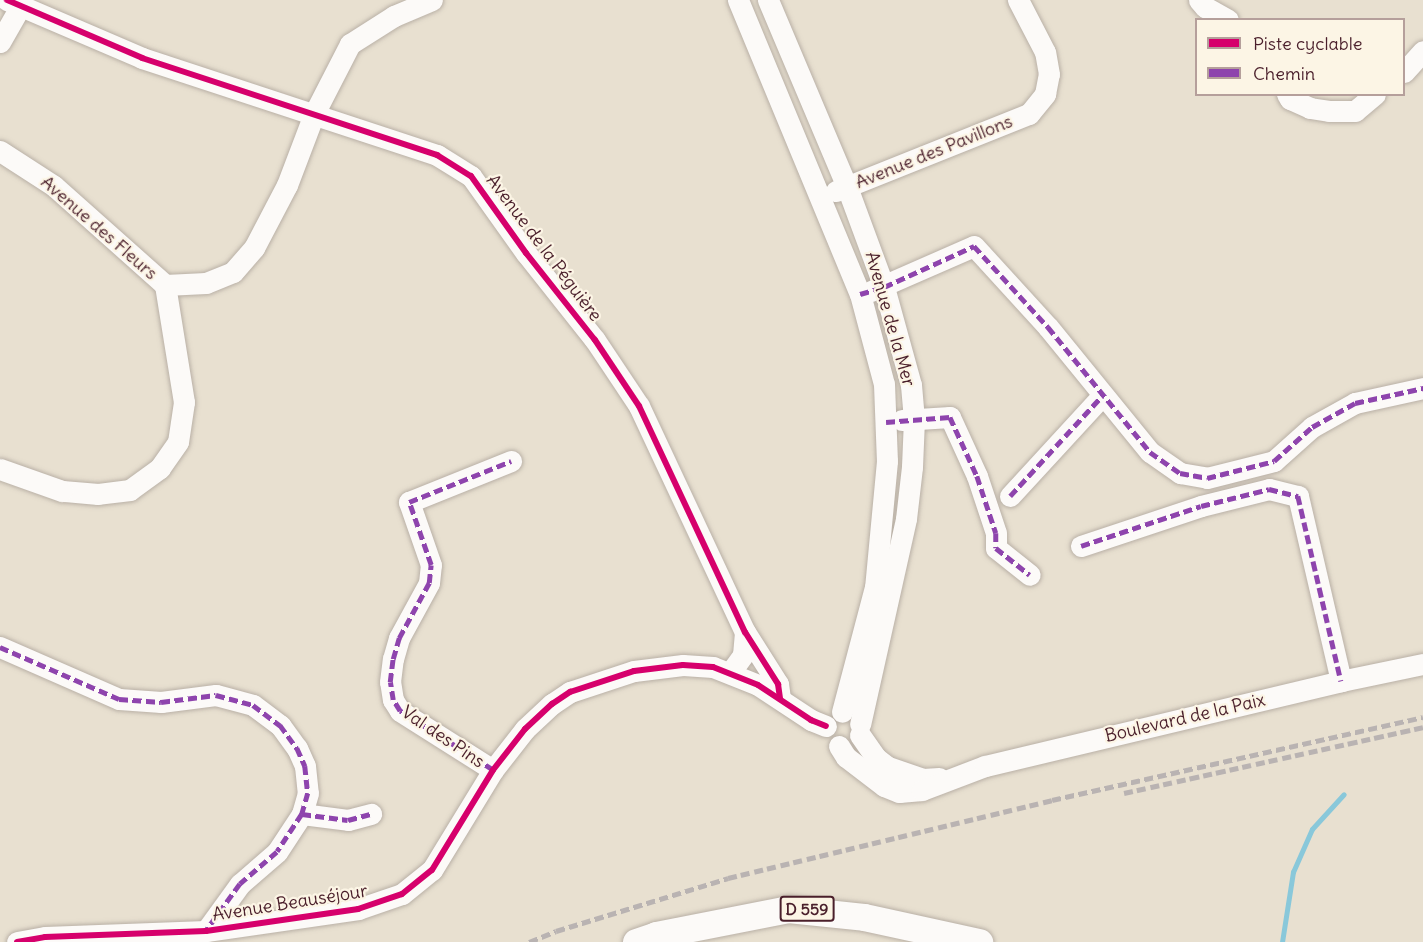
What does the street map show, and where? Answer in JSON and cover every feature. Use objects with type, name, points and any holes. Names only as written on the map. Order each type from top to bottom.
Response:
[{"type":"main road","name":"D 559","points":[[636,942],[656,935],[788,909],[864,916],[979,942]]},
{"type":"street","points":[[165,285],[206,283],[232,272],[254,248],[287,185],[314,114],[350,44],[394,16],[432,0]]},
{"type":"street","name":"Avenue de la Mer","points":[[738,0],[860,294],[881,365],[886,422],[886,461],[875,587],[854,724]]},
{"type":"street","name":"Avenue de la Mer","points":[[768,0],[847,187],[884,287],[911,385],[914,419],[912,468],[906,519],[854,724]]},
{"type":"street","name":"Avenue des Pavillons","points":[[821,196],[1029,114],[1045,94],[1048,74],[1045,52],[1018,0]]},
{"type":"street","points":[[1199,0],[1205,7],[1224,18]]},
{"type":"street","points":[[0,42],[13,3]]},
{"type":"street","name":"Avenue de la Péguière","points":[[13,3],[142,58],[437,155],[471,176],[526,253],[595,340],[639,406],[746,632],[778,684],[780,699]]},
{"type":"street","points":[[1405,71],[1423,51]]},
{"type":"street","points":[[1288,96],[1310,108],[1329,111],[1355,111],[1373,96]]},
{"type":"street","name":"Avenue des Fleurs","points":[[0,151],[54,186],[165,285],[184,402],[178,442],[160,468],[130,490],[98,494],[62,491],[0,470]]},
{"type":"street","points":[[860,294],[884,287],[974,246],[1048,327],[1150,452],[1180,473],[1207,478],[1274,461],[1312,427],[1355,403],[1423,388]]},
{"type":"street","points":[[1010,496],[1102,396]]},
{"type":"street","points":[[886,422],[950,417],[977,476],[996,533],[996,548],[1030,575]]},
{"type":"street","name":"Val des Pins","points":[[493,770],[400,711],[393,700],[390,682],[399,638],[429,583],[431,564],[409,502],[511,461]]},
{"type":"street","points":[[1082,546],[1201,506],[1269,489],[1298,496],[1341,681]]},
{"type":"street","points":[[730,673],[743,655],[746,632]]},
{"type":"street","points":[[0,647],[119,699],[161,702],[216,695],[254,705],[280,725],[305,766],[308,793],[302,814],[277,852],[240,884],[206,932]]},
{"type":"street","name":"Boulevard de la Paix","points":[[826,726],[830,741],[839,746],[846,757],[877,780],[900,792],[922,790],[985,766],[1341,681],[1423,664]]},
{"type":"street","name":"Avenue Beauséjour","points":[[17,942],[45,937],[206,932],[358,909],[402,894],[432,870],[493,770],[525,729],[552,704],[570,692],[634,671],[683,665],[713,667],[730,673],[780,699]]},
{"type":"street","points":[[780,699],[811,720],[826,726],[832,717],[854,724],[849,746],[839,746]]},
{"type":"street","name":"Boulevard de la Paix","points":[[854,724],[876,758],[888,767],[923,779],[949,778]]},
{"type":"street","points":[[302,814],[348,820],[371,814]]},
{"type":"waterway","points":[[1282,942],[1293,872],[1312,829],[1344,794]]},
{"type":"railway","points":[[529,942],[556,931],[728,878],[1052,800],[1423,717]]},
{"type":"railway","points":[[1124,793],[1423,727]]},
{"type":"marked path","points":[[860,294],[884,287],[974,246],[1048,327],[1150,452],[1180,473],[1207,478],[1274,461],[1312,427],[1355,403],[1423,388]]},
{"type":"marked path","points":[[1010,496],[1102,396]]},
{"type":"marked path","points":[[886,422],[950,417],[977,476],[996,533],[996,548],[1030,575]]},
{"type":"marked path","points":[[493,770],[400,711],[393,700],[390,682],[399,638],[429,583],[431,565],[409,502],[511,461]]},
{"type":"marked path","points":[[1081,546],[1201,506],[1269,489],[1298,496],[1341,681]]},
{"type":"marked path","points":[[0,647],[119,699],[161,702],[216,695],[253,705],[280,725],[297,748],[305,766],[308,793],[302,814],[277,852],[240,884],[206,931]]},
{"type":"marked path","points":[[302,814],[348,820],[371,814]]},
{"type":"cycle path","points":[[7,0],[142,58],[437,155],[471,176],[526,253],[595,340],[639,406],[745,632],[778,684],[780,699]]},
{"type":"cycle path","points":[[17,942],[45,937],[206,931],[358,909],[402,894],[432,870],[493,770],[525,729],[552,704],[570,692],[634,671],[683,665],[713,667],[758,685],[811,720],[826,726]]}]
